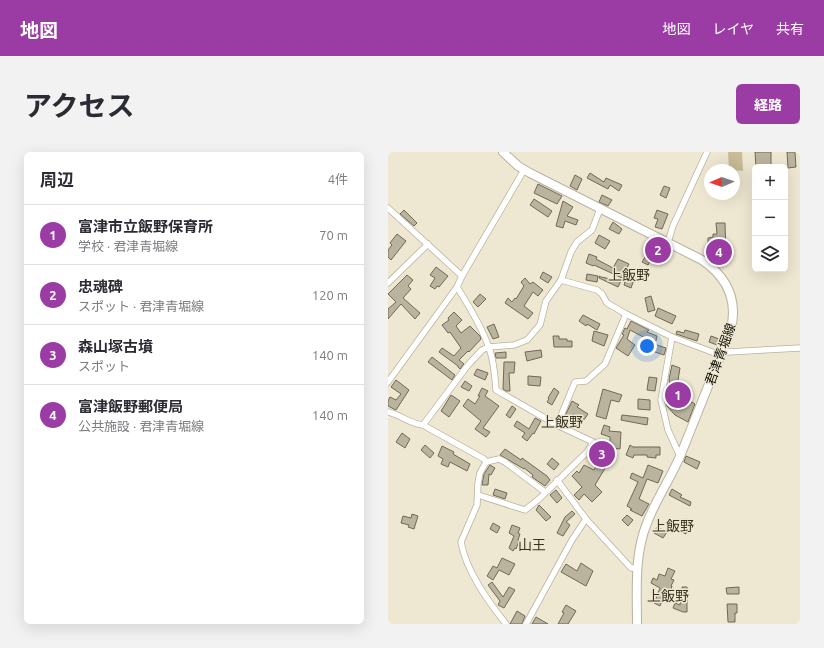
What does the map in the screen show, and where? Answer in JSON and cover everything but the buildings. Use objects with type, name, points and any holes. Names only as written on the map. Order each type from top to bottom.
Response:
[{"type":"main road","name":"君津青堀線","points":[[503,152],[524,170],[668,242],[710,265],[722,278],[730,293],[733,311],[731,329],[673,473],[646,524],[637,568],[636,624]]},
{"type":"street","points":[[668,242],[673,226],[707,152]]},
{"type":"street","points":[[388,382],[457,287],[524,170]]},
{"type":"street","points":[[388,208],[462,276]]},
{"type":"street","points":[[424,425],[476,355],[482,350],[489,347],[514,345],[527,340],[540,324],[546,301],[561,280],[571,252],[577,242],[592,230],[600,209]]},
{"type":"street","points":[[388,283],[428,244]]},
{"type":"street","points":[[561,280],[597,290],[602,294],[607,303],[626,314],[672,336],[721,353],[800,348]]},
{"type":"street","points":[[457,287],[471,310],[489,347],[493,360],[496,390],[557,425],[593,442],[587,452],[525,510],[478,495]]},
{"type":"street","points":[[557,425],[575,382],[586,381],[605,364],[626,314]]},
{"type":"street","points":[[672,336],[661,400],[668,430],[678,452],[681,454]]},
{"type":"street","points":[[388,412],[415,424],[424,425],[452,442],[484,458],[486,462]]},
{"type":"street","points":[[506,624],[483,593],[461,546],[461,542],[477,506],[480,473],[486,462],[499,459],[545,492]]},
{"type":"street","points":[[557,480],[586,519],[631,568],[637,568]]},
{"type":"street","points":[[526,624],[572,540],[586,519]]},
{"type":"shaded area","points":[[728,152],[742,152],[743,171],[740,171],[740,164],[729,164]]},
{"type":"shaded area","points":[[609,442],[614,452],[612,462],[605,464],[598,461],[593,465],[590,463],[588,456],[591,451],[600,445]]},
{"type":"place","name":"忠魂碑","points":[[658,250]]},
{"type":"place","name":"富津飯野郵便局","points":[[719,252]]},
{"type":"place","name":"富津市立飯野保育所","points":[[678,395]]},
{"type":"place","name":"森山塚古墳","points":[[602,454]]},
{"type":"district","name":"上飯野","points":[[629,275]]},
{"type":"district","name":"上飯野","points":[[562,422]]},
{"type":"district","name":"上飯野","points":[[673,526]]},
{"type":"district","name":"山王","points":[[532,545]]},
{"type":"district","name":"上飯野","points":[[668,596]]}]
